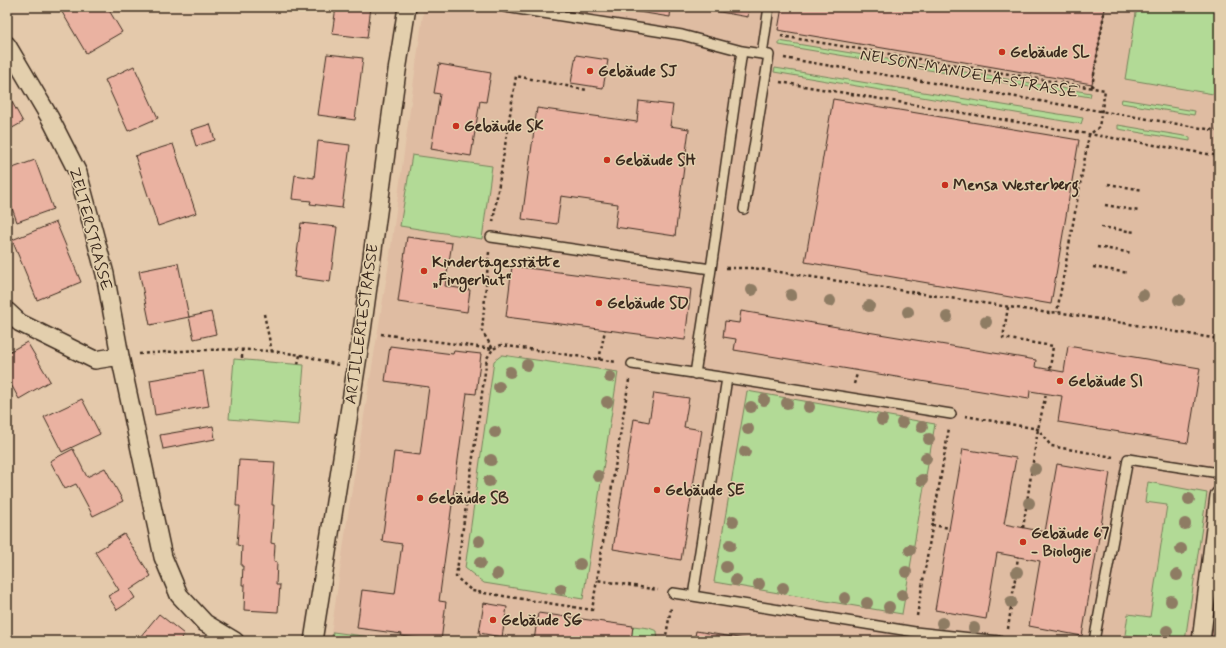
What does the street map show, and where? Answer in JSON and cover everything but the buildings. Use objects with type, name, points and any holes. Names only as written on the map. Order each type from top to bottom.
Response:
[{"type":"street","name":"ARTILLERIESTRASSE","points":[[312,641],[362,331],[407,7]]},
{"type":"street","name":"ZELTERSTRASSE","points":[[7,45],[50,118],[78,173],[105,274],[120,356],[163,557],[179,595],[205,623],[235,641]]},
{"type":"street","points":[[7,311],[20,324],[95,360],[120,356]]},
{"type":"street","points":[[1201,641],[1219,496]]},
{"type":"lane","points":[[505,7],[682,35],[742,51],[766,55]]},
{"type":"lane","points":[[744,209],[766,79],[769,7]]},
{"type":"lane","points":[[695,374],[742,51]]},
{"type":"lane","points":[[490,237],[711,269]]},
{"type":"lane","points":[[632,364],[951,414]]},
{"type":"lane","points":[[693,596],[727,378]]},
{"type":"lane","points":[[1095,641],[1128,459],[1219,473]]},
{"type":"lane","points":[[673,593],[915,632],[999,641]]},
{"type":"path","points":[[1092,87],[1105,7]]},
{"type":"path","points":[[766,55],[773,34],[1105,90],[1099,127],[1089,134],[1057,312]]},
{"type":"path","name":"NELSON-MANDELA-STRASSE","points":[[766,55],[1219,131]]},
{"type":"path","points":[[493,349],[482,331],[490,237],[516,76],[587,90]]},
{"type":"path","points":[[766,79],[1219,156]]},
{"type":"path","points":[[1108,184],[1143,190]]},
{"type":"path","points":[[1104,205],[1139,211]]},
{"type":"path","points":[[1100,227],[1135,232]]},
{"type":"path","points":[[1097,247],[1132,253]]},
{"type":"path","points":[[1093,267],[1128,273]]},
{"type":"path","points":[[711,269],[753,268],[1049,313],[1057,312],[1219,340]]},
{"type":"path","points":[[1008,306],[1003,338],[1053,346],[1050,369]]},
{"type":"path","points":[[264,314],[272,352]]},
{"type":"path","points":[[599,360],[605,330]]},
{"type":"path","points":[[362,331],[493,349]]},
{"type":"path","points":[[501,345],[599,360],[632,364],[592,610],[472,591],[456,578],[487,358],[493,349],[501,345]]},
{"type":"path","points":[[242,349],[242,359]]},
{"type":"path","points":[[149,354],[242,349],[300,355],[356,370]]},
{"type":"path","points":[[298,364],[300,355]]},
{"type":"path","points":[[1022,528],[1038,429],[1046,394]]},
{"type":"path","points":[[915,632],[951,414],[1038,429],[1051,446],[1116,458]]},
{"type":"path","points":[[932,525],[950,528]]},
{"type":"path","points":[[1008,633],[1018,557]]},
{"type":"path","points":[[597,580],[673,593],[665,641]]},
{"type":"shaded area","points":[[424,7],[1219,7],[1219,641],[330,641],[348,514],[388,269]]},
{"type":"green space","points":[[1137,7],[1219,7],[1219,95],[1125,79]]},
{"type":"green space","points":[[779,41],[1091,93],[1090,97],[779,45]]},
{"type":"green space","points":[[775,68],[1083,118],[1081,124],[774,72]]},
{"type":"green space","points":[[1122,99],[1195,111],[1194,115],[1121,103]]},
{"type":"green space","points":[[1118,125],[1190,137],[1190,141],[1118,129]]},
{"type":"green space","points":[[412,155],[492,166],[482,239],[400,226]]},
{"type":"green space","points":[[502,355],[618,372],[583,599],[484,583],[465,568],[494,361]]},
{"type":"green space","points":[[234,359],[304,365],[299,425],[229,419]]},
{"type":"green space","points":[[747,391],[935,424],[902,614],[714,582]]},
{"type":"green space","points":[[1148,482],[1207,493],[1185,641],[1125,635],[1128,614],[1150,617],[1167,505],[1145,502]]},
{"type":"green space","points":[[633,626],[649,628],[657,631],[658,641],[631,641]]},
{"type":"green space","points":[[333,632],[393,640],[394,641],[331,641]]},
{"type":"place","name":"Gebäude SL","points":[[1002,52]]},
{"type":"place","name":"Gebäude SJ","points":[[590,71]]},
{"type":"place","name":"Gebäude SK","points":[[456,126]]},
{"type":"place","name":"Gebäude SH","points":[[607,160]]},
{"type":"place","name":"Mensa Westerberg","points":[[945,185]]},
{"type":"place","name":"Kindertagesstätte „Fingerhut“","points":[[424,271]]},
{"type":"place","name":"Gebäude SD","points":[[599,303]]},
{"type":"place","name":"Gebäude SI","points":[[1060,381]]},
{"type":"place","name":"Gebäude SE","points":[[657,490]]},
{"type":"place","name":"Gebäude SB","points":[[420,498]]},
{"type":"place","name":"Gebäude 67 - Biologie","points":[[1023,542]]},
{"type":"place","name":"Gebäude SG","points":[[493,620]]}]
